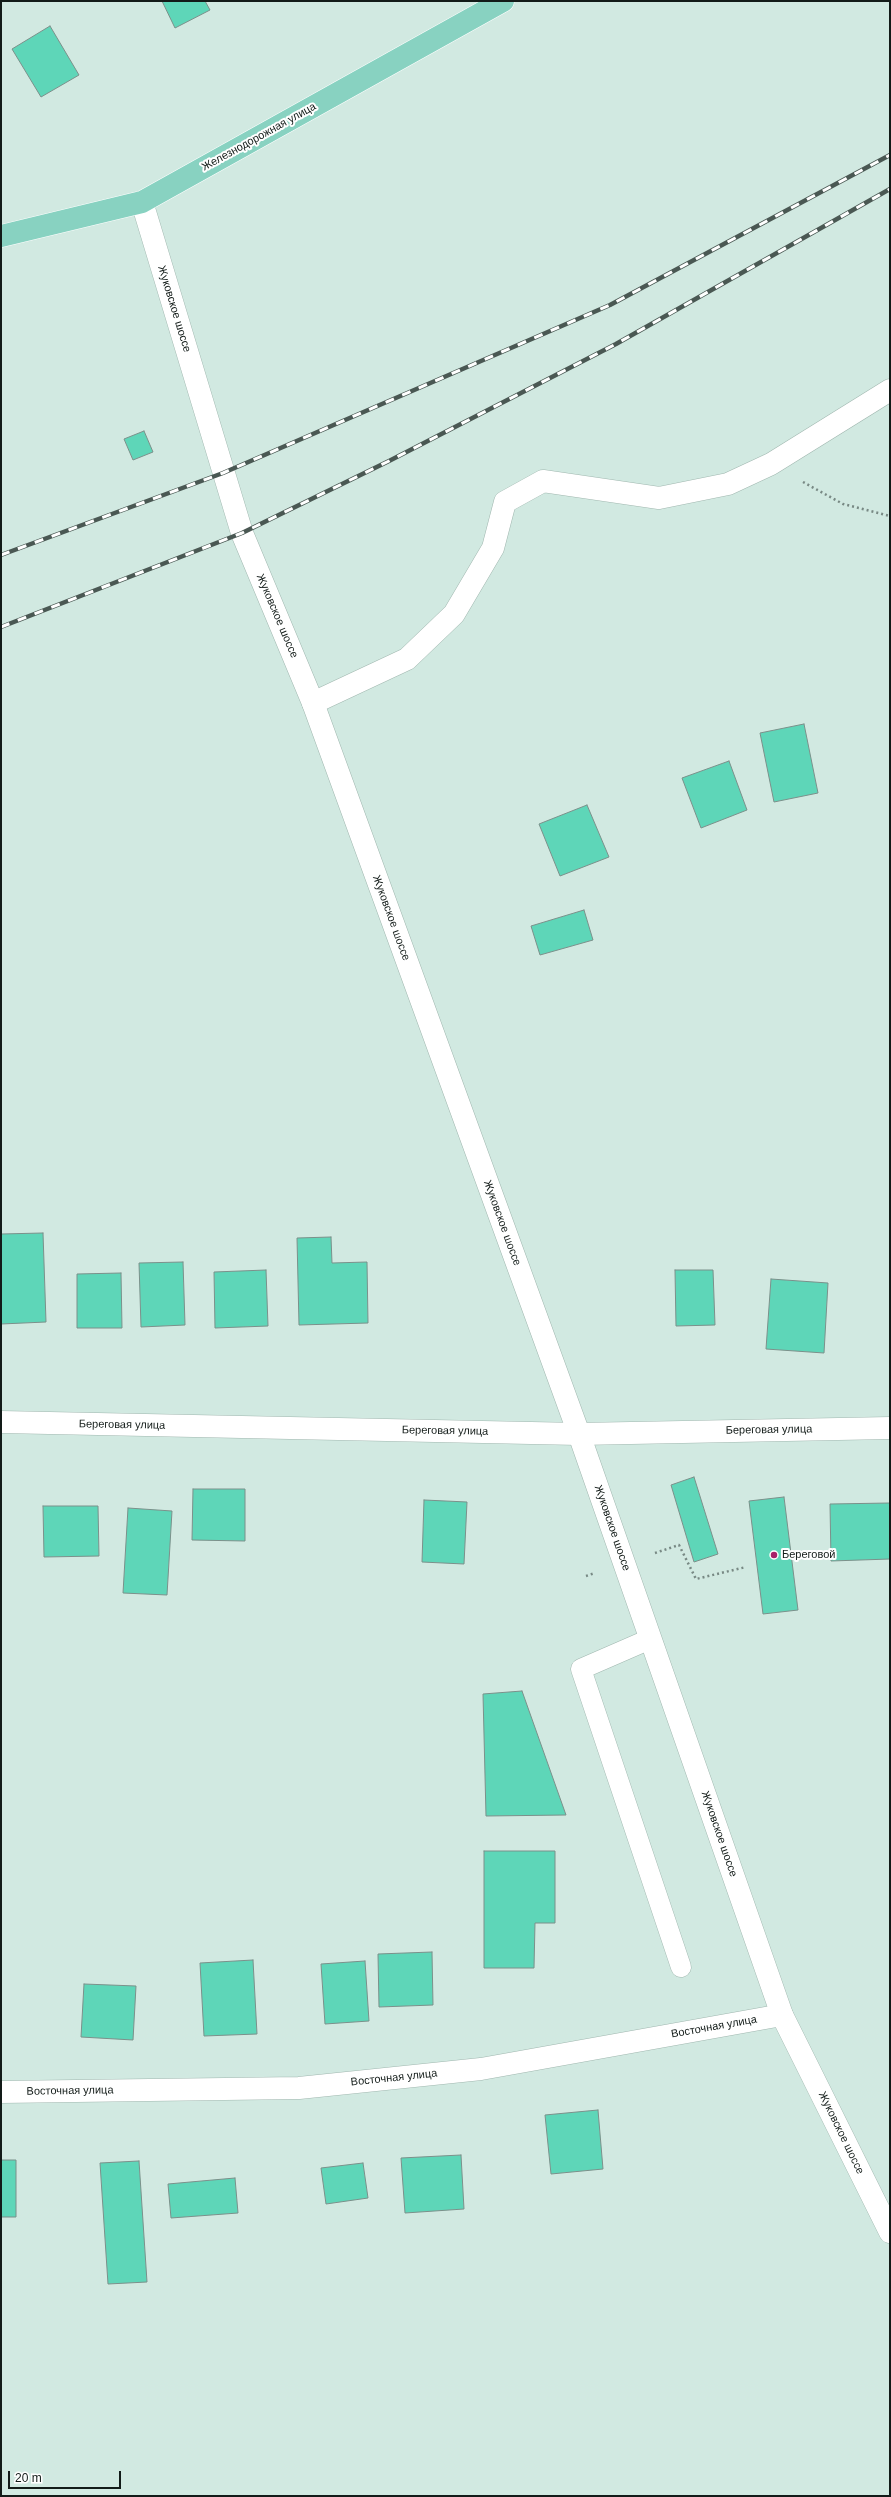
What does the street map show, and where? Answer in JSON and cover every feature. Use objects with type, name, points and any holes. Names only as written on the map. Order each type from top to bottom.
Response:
[{"type":"main road","name":"Железнодорожная улица","points":[[1,236],[142,202],[503,1]]},
{"type":"street","name":"Жуковское шоссе","points":[[142,202],[242,533],[313,703],[579,1434],[782,2015],[890,2232]]},
{"type":"street","points":[[313,703],[407,660],[454,614],[493,548],[505,502],[543,481],[659,498],[728,484],[771,464],[890,390]]},
{"type":"street","name":"Береговая улица","points":[[1,1422],[579,1434],[890,1428]]},
{"type":"street","name":"Восточная улица","points":[[1,2092],[299,2088],[481,2069],[782,2015]]},
{"type":"lane","points":[[650,1639],[581,1669],[681,1967]]},
{"type":"path","points":[[771,464],[843,504],[890,516]]},
{"type":"path","points":[[586,1576],[679,1545],[696,1579],[746,1567]]},
{"type":"building","points":[[162,1],[205,1],[210,10],[175,28]]},
{"type":"building","points":[[50,26],[79,75],[41,97],[12,49]]},
{"type":"building","points":[[144,431],[153,452],[133,460],[124,439]]},
{"type":"building","points":[[804,724],[818,793],[774,802],[760,733]]},
{"type":"building","points":[[729,761],[747,810],[701,828],[682,778]]},
{"type":"building","points":[[587,805],[609,857],[560,876],[539,824]]},
{"type":"building","points":[[584,910],[593,940],[540,955],[531,926]]},
{"type":"building","points":[[43,1233],[46,1322],[1,1324],[1,1234]]},
{"type":"building","points":[[331,1237],[332,1263],[367,1262],[368,1323],[299,1325],[297,1238]]},
{"type":"building","points":[[183,1262],[185,1325],[141,1327],[139,1263]]},
{"type":"building","points":[[266,1270],[268,1326],[215,1328],[214,1272]]},
{"type":"building","points":[[675,1270],[713,1270],[715,1325],[676,1326]]},
{"type":"building","points":[[121,1273],[122,1328],[77,1328],[77,1274]]},
{"type":"building","points":[[771,1279],[828,1283],[824,1353],[766,1349]]},
{"type":"building","points":[[694,1477],[718,1554],[694,1562],[671,1485]]},
{"type":"building","points":[[193,1489],[245,1489],[245,1541],[192,1540]]},
{"type":"building","name":"Береговой","points":[[784,1497],[798,1610],[763,1614],[749,1501]]},
{"type":"building","points":[[424,1500],[467,1502],[464,1564],[422,1562]]},
{"type":"building","points":[[890,1503],[890,1559],[831,1561],[830,1504]]},
{"type":"building","points":[[43,1506],[98,1506],[99,1556],[44,1557]]},
{"type":"building","points":[[128,1508],[172,1511],[167,1595],[123,1593]]},
{"type":"building","points":[[522,1691],[566,1815],[486,1816],[483,1694]]},
{"type":"building","points":[[484,1851],[555,1851],[555,1923],[535,1923],[534,1968],[484,1968]]},
{"type":"building","points":[[432,1952],[433,2005],[379,2007],[378,1954]]},
{"type":"building","points":[[253,1960],[257,2034],[204,2036],[200,1963]]},
{"type":"building","points":[[365,1961],[369,2021],[325,2024],[321,1964]]},
{"type":"building","points":[[84,1984],[136,1986],[133,2040],[81,2037]]},
{"type":"building","points":[[598,2110],[603,2169],[551,2174],[545,2115]]},
{"type":"building","points":[[461,2155],[464,2209],[405,2213],[401,2158]]},
{"type":"building","points":[[1,2160],[16,2160],[16,2217],[1,2217]]},
{"type":"building","points":[[139,2161],[147,2282],[108,2284],[100,2163]]},
{"type":"building","points":[[363,2163],[368,2198],[326,2204],[321,2168]]},
{"type":"building","points":[[235,2178],[238,2213],[171,2218],[168,2184]]},
{"type":"railway","points":[[1,555],[223,473],[610,305],[890,155]]},
{"type":"railway","points":[[1,627],[242,533],[389,461],[616,344],[890,189]]},
{"type":"place","name":"Береговой","points":[[774,1555]]}]
